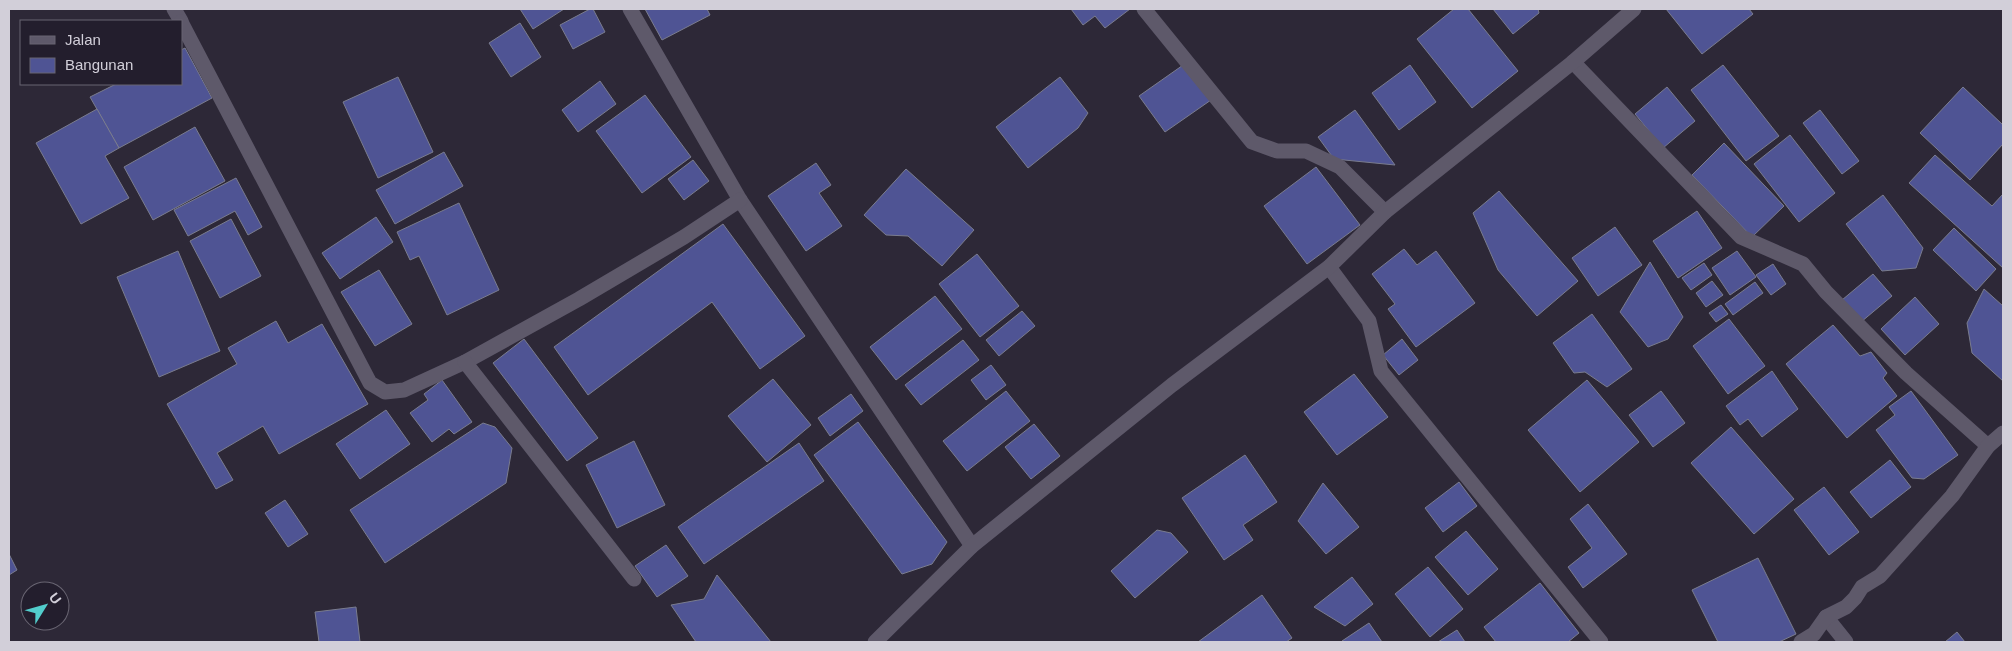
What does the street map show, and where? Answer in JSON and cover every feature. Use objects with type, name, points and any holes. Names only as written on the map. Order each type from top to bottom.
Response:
[{"type":"street","points":[[630,9],[740,200],[972,546]]},
{"type":"street","points":[[1144,9],[1252,142],[1276,151],[1306,151],[1340,167],[1385,212]]},
{"type":"street","points":[[875,642],[972,546],[1172,385],[1329,267],[1385,212],[1573,62],[1634,9]]},
{"type":"street","points":[[182,24],[370,383],[385,392],[404,390],[465,362],[579,299],[684,237],[740,200]]},
{"type":"street","points":[[1573,62],[1740,238],[1803,264],[1826,292],[1906,373],[1988,446]]},
{"type":"street","points":[[1329,267],[1369,321],[1382,371],[1601,642]]},
{"type":"street","points":[[465,362],[634,579]]},
{"type":"street","points":[[1801,642],[1814,634],[1826,617],[1846,607],[1856,598],[1862,587],[1880,576],[1952,496],[1988,446],[2003,433]]},
{"type":"street","points":[[1826,617],[1846,642]]},
{"type":"building","points":[[520,9],[564,9],[533,29]]},
{"type":"building","points":[[593,9],[605,32],[573,49],[560,25]]},
{"type":"building","points":[[645,9],[707,9],[710,15],[662,40]]},
{"type":"building","points":[[1071,9],[1130,9],[1105,28],[1095,16],[1083,25]]},
{"type":"building","points":[[1454,9],[1468,9],[1518,71],[1472,108],[1417,39]]},
{"type":"building","points":[[1493,9],[1538,9],[1539,13],[1513,34]]},
{"type":"building","points":[[1666,9],[1749,9],[1753,14],[1702,54]]},
{"type":"building","points":[[520,23],[541,57],[511,77],[489,43]]},
{"type":"building","points":[[185,48],[212,98],[119,148],[90,97],[114,85],[182,85],[182,50]]},
{"type":"building","points":[[1186,63],[1211,100],[1165,132],[1139,96]]},
{"type":"building","points":[[1410,65],[1436,102],[1399,130],[1372,93]]},
{"type":"building","points":[[1723,65],[1779,136],[1746,161],[1691,90]]},
{"type":"building","points":[[398,77],[433,152],[378,178],[343,102]]},
{"type":"building","points":[[1060,77],[1088,113],[1078,128],[1028,168],[996,127]]},
{"type":"building","points":[[600,81],[616,104],[578,132],[562,110]]},
{"type":"building","points":[[1667,87],[1695,121],[1663,148],[1635,114]]},
{"type":"building","points":[[1963,87],[2003,125],[2003,144],[1970,180],[1920,133]]},
{"type":"building","points":[[645,95],[691,157],[642,193],[596,131]]},
{"type":"building","points":[[97,109],[119,148],[105,156],[129,198],[81,224],[36,143]]},
{"type":"building","points":[[1355,110],[1395,165],[1334,159],[1318,137]]},
{"type":"building","points":[[1820,110],[1859,161],[1842,174],[1803,123]]},
{"type":"building","points":[[195,127],[225,181],[153,220],[124,167]]},
{"type":"building","points":[[1790,135],[1835,193],[1799,222],[1754,164]]},
{"type":"building","points":[[1724,143],[1784,206],[1752,237],[1692,175]]},
{"type":"building","points":[[444,152],[463,186],[395,224],[376,190]]},
{"type":"building","points":[[1935,155],[1992,206],[2003,194],[2003,268],[1909,183]]},
{"type":"building","points":[[693,160],[709,181],[684,200],[668,179]]},
{"type":"building","points":[[816,163],[831,185],[819,193],[842,226],[806,251],[768,196]]},
{"type":"building","points":[[1316,167],[1360,225],[1307,264],[1264,206]]},
{"type":"building","points":[[906,169],[974,230],[942,266],[908,236],[886,235],[864,215]]},
{"type":"building","points":[[236,178],[262,227],[248,235],[235,211],[188,236],[174,210]]},
{"type":"building","points":[[1499,191],[1578,281],[1537,316],[1498,270],[1473,213]]},
{"type":"building","points":[[1883,195],[1923,248],[1916,268],[1882,271],[1846,224]]},
{"type":"building","points":[[459,203],[499,290],[447,315],[419,256],[410,260],[397,232]]},
{"type":"building","points":[[1697,211],[1722,248],[1678,278],[1653,241]]},
{"type":"building","points":[[376,217],[393,242],[340,279],[322,253]]},
{"type":"building","points":[[231,219],[261,276],[220,298],[190,241]]},
{"type":"building","points":[[723,224],[805,336],[760,369],[712,302],[588,395],[554,347]]},
{"type":"building","points":[[1615,227],[1642,265],[1598,296],[1572,258]]},
{"type":"building","points":[[1954,228],[1996,269],[1976,291],[1933,250]]},
{"type":"building","points":[[1404,249],[1417,265],[1436,251],[1475,303],[1416,347],[1388,309],[1395,304],[1372,274]]},
{"type":"building","points":[[178,251],[220,351],[159,377],[117,277]]},
{"type":"building","points":[[1737,251],[1756,277],[1730,295],[1712,268]]},
{"type":"building","points":[[977,254],[1019,306],[980,337],[939,284]]},
{"type":"building","points":[[1650,262],[1683,317],[1668,339],[1648,347],[1620,312]]},
{"type":"building","points":[[1704,263],[1712,275],[1691,290],[1682,278]]},
{"type":"building","points":[[1773,264],[1786,284],[1771,295],[1756,275]]},
{"type":"building","points":[[379,270],[412,324],[375,346],[341,292]]},
{"type":"building","points":[[1873,274],[1892,296],[1861,322],[1842,300]]},
{"type":"building","points":[[1712,281],[1723,295],[1706,307],[1696,293]]},
{"type":"building","points":[[1755,282],[1763,293],[1733,315],[1725,304]]},
{"type":"building","points":[[1984,289],[2003,306],[2003,381],[1972,353],[1967,323]]},
{"type":"building","points":[[935,296],[962,329],[896,380],[870,347]]},
{"type":"building","points":[[1915,297],[1939,324],[1905,355],[1881,329]]},
{"type":"building","points":[[1721,305],[1728,314],[1716,322],[1709,313]]},
{"type":"building","points":[[1022,311],[1035,326],[999,356],[986,340]]},
{"type":"building","points":[[1592,314],[1632,369],[1607,387],[1585,372],[1574,373],[1553,343]]},
{"type":"building","points":[[1729,319],[1765,366],[1728,394],[1693,346]]},
{"type":"building","points":[[276,321],[288,343],[322,324],[368,404],[279,454],[263,426],[217,453],[233,480],[216,489],[167,404],[237,364],[228,348]]},
{"type":"building","points":[[1833,325],[1860,356],[1871,352],[1887,373],[1883,378],[1897,396],[1847,438],[1786,364]]},
{"type":"building","points":[[524,339],[598,438],[567,461],[493,363]]},
{"type":"building","points":[[1402,339],[1418,360],[1399,375],[1383,355]]},
{"type":"building","points":[[963,340],[979,360],[921,405],[905,385]]},
{"type":"building","points":[[991,365],[1006,385],[986,400],[971,380]]},
{"type":"building","points":[[1772,371],[1798,409],[1762,437],[1748,419],[1740,425],[1726,406]]},
{"type":"building","points":[[1354,374],[1388,417],[1337,455],[1304,412]]},
{"type":"building","points":[[773,379],[811,425],[767,462],[728,416]]},
{"type":"building","points":[[442,380],[472,422],[454,434],[449,429],[432,442],[410,413],[428,400],[424,394]]},
{"type":"building","points":[[1587,380],[1639,442],[1580,492],[1528,430]]},
{"type":"building","points":[[1006,391],[1030,421],[967,471],[943,441]]},
{"type":"building","points":[[1661,391],[1685,423],[1653,447],[1629,415]]},
{"type":"building","points":[[1911,391],[1958,455],[1924,479],[1912,478],[1876,430],[1895,415],[1889,407]]},
{"type":"building","points":[[851,394],[863,411],[830,436],[818,418]]},
{"type":"building","points":[[386,410],[410,444],[360,479],[336,444]]},
{"type":"building","points":[[858,422],[947,542],[932,564],[902,574],[814,455]]},
{"type":"building","points":[[483,423],[495,427],[512,448],[506,483],[385,563],[350,510]]},
{"type":"building","points":[[1034,424],[1060,456],[1031,479],[1005,447]]},
{"type":"building","points":[[1731,427],[1794,499],[1754,534],[1691,463]]},
{"type":"building","points":[[634,441],[665,505],[617,528],[586,465]]},
{"type":"building","points":[[799,443],[824,481],[704,564],[678,527]]},
{"type":"building","points":[[1245,455],[1277,502],[1243,525],[1253,540],[1224,560],[1182,498]]},
{"type":"building","points":[[1890,460],[1911,487],[1871,518],[1850,492]]},
{"type":"building","points":[[1459,482],[1477,506],[1443,532],[1425,508]]},
{"type":"building","points":[[1323,483],[1359,527],[1326,554],[1298,521]]},
{"type":"building","points":[[1824,487],[1859,532],[1829,555],[1794,510]]},
{"type":"building","points":[[285,500],[308,534],[288,547],[265,513]]},
{"type":"building","points":[[1588,504],[1627,554],[1583,588],[1568,567],[1592,548],[1570,519]]},
{"type":"building","points":[[1157,530],[1171,533],[1188,552],[1135,598],[1111,571]]},
{"type":"building","points":[[1466,531],[1498,569],[1468,595],[1435,557]]},
{"type":"building","points":[[666,545],[688,576],[657,597],[635,566]]},
{"type":"building","points":[[9,554],[17,570],[9,575]]},
{"type":"building","points":[[1758,558],[1796,634],[1779,642],[1718,642],[1692,590]]},
{"type":"building","points":[[1428,567],[1463,609],[1430,637],[1395,594]]},
{"type":"building","points":[[717,575],[771,642],[696,642],[671,605],[704,599]]},
{"type":"building","points":[[1352,577],[1373,604],[1345,626],[1314,607]]},
{"type":"building","points":[[1540,583],[1579,633],[1568,642],[1496,642],[1484,627]]},
{"type":"building","points":[[1262,595],[1292,638],[1286,642],[1198,642]]},
{"type":"building","points":[[356,607],[360,642],[319,642],[315,612]]},
{"type":"building","points":[[1369,623],[1382,642],[1342,641]]},
{"type":"building","points":[[1457,630],[1465,642],[1438,642]]},
{"type":"building","points":[[1957,632],[1965,642],[1945,642]]}]
